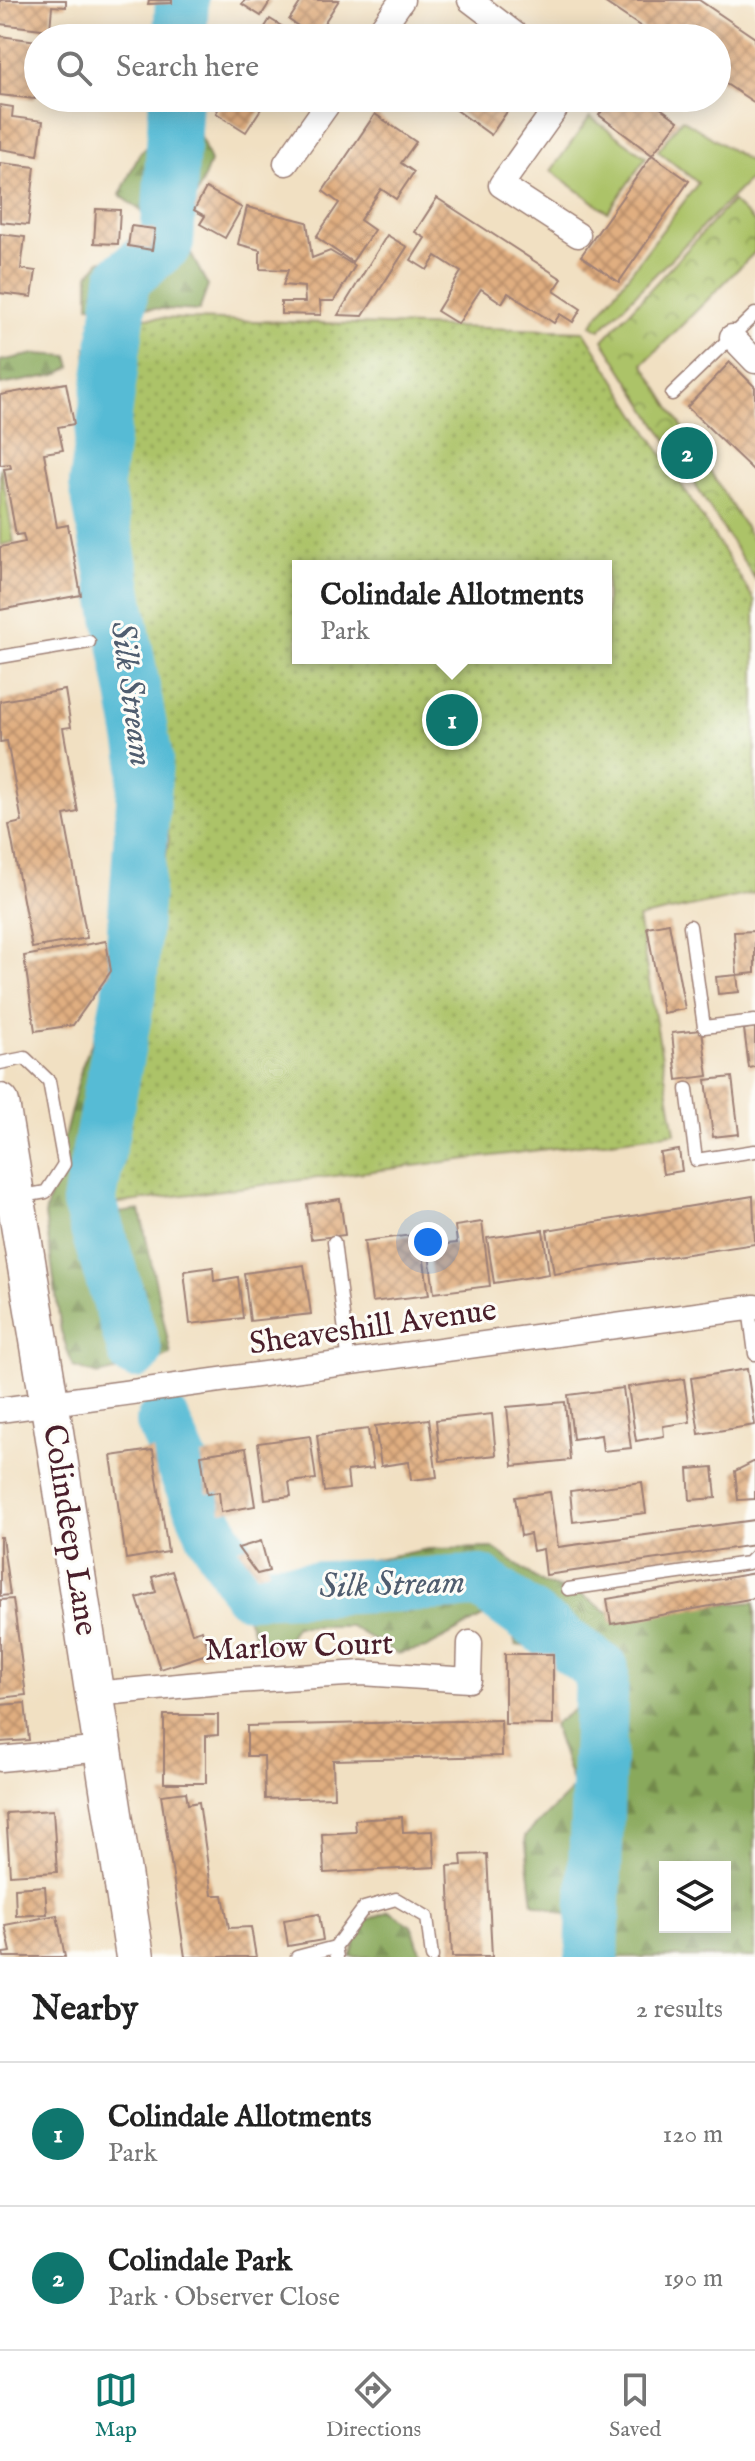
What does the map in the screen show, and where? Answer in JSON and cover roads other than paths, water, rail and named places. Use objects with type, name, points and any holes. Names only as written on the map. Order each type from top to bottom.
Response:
[{"type":"main road","name":"Colindeep Lane","points":[[0,1103],[135,1957]]},
{"type":"street","points":[[385,24],[402,0]]},
{"type":"street","points":[[470,0],[502,24]]},
{"type":"street","points":[[286,163],[322,112]]},
{"type":"street","points":[[553,112],[501,185],[578,235]]},
{"type":"street","points":[[732,337],[755,361]]},
{"type":"street","name":"Sheaveshill Avenue","points":[[0,1410],[752,1308]]},
{"type":"street","name":"Marlow Court","points":[[94,1694],[362,1673],[469,1680],[470,1643]]},
{"type":"street","points":[[0,1759],[103,1749]]},
{"type":"lane","points":[[672,394],[755,314]]},
{"type":"lane","points":[[0,657],[89,642]]},
{"type":"lane","points":[[690,926],[704,1027],[755,1021]]},
{"type":"lane","points":[[0,1063],[25,1058],[49,1081],[64,1164],[46,1192],[16,1197]]},
{"type":"lane","points":[[687,1089],[696,1160],[755,1151]]},
{"type":"lane","points":[[334,1242],[349,1364]]},
{"type":"lane","points":[[752,1308],[755,1354]]},
{"type":"lane","points":[[568,1589],[748,1563],[755,1556]]},
{"type":"lane","points":[[297,1957],[336,1952],[364,1908],[396,1899],[427,1917],[432,1957]]},
{"type":"waterway","name":"Silk Stream","points":[[181,24],[182,0]]},
{"type":"waterway","name":"Silk Stream","points":[[135,1352],[89,1203],[130,988],[146,759],[96,484],[123,279],[167,242],[175,112]]},
{"type":"waterway","name":"Silk Stream","points":[[163,1422],[213,1534],[248,1591],[481,1582],[602,1670],[592,1957]]},
{"type":"place","name":"Colindale Park","points":[[687,453]]},
{"type":"place","name":"Colindale Allotments","points":[[452,720]]}]
